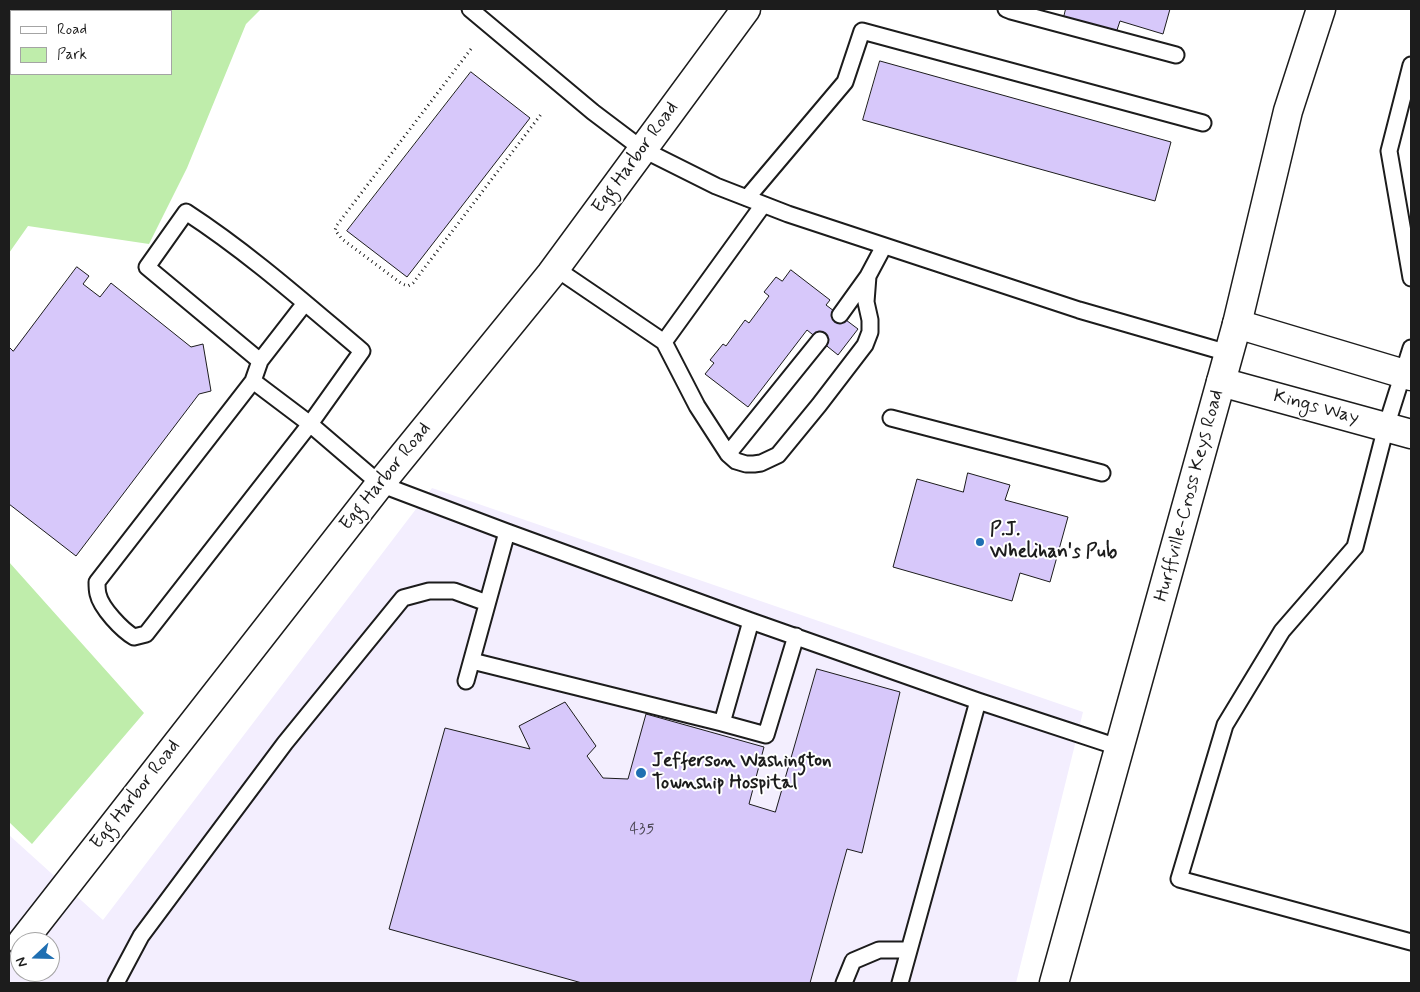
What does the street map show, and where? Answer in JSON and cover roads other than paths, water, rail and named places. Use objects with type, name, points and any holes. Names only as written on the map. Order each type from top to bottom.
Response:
[{"type":"main road","name":"Egg Harbor Road","points":[[30,932],[380,484],[555,268],[746,9]]},
{"type":"main road","name":"Hurffville-Cross Keys Road","points":[[1054,983],[1121,748],[1237,324],[1288,111],[1322,9]]},
{"type":"main road","points":[[1237,324],[1407,374]]},
{"type":"main road","name":"Kings Way","points":[[1221,382],[1398,430]]},
{"type":"lane","points":[[1006,9],[1011,12],[1176,55]]},
{"type":"lane","points":[[480,12],[593,112],[642,149],[716,186],[764,205],[884,246],[1079,310],[1228,353]]},
{"type":"lane","points":[[747,198],[845,82],[862,32],[1203,123]]},
{"type":"lane","points":[[1411,65],[1389,151],[1411,278]]},
{"type":"lane","points":[[664,342],[764,205]]},
{"type":"lane","points":[[260,361],[147,267],[186,212],[218,233],[305,303],[362,351],[310,424],[146,634],[134,636],[125,632],[103,605],[98,594],[97,582],[253,381],[260,361],[305,303]]},
{"type":"lane","points":[[840,315],[868,276],[884,246]]},
{"type":"lane","points":[[555,268],[664,342],[697,406],[728,454],[736,461],[746,464],[761,463],[778,455],[865,345],[870,332],[870,320],[866,302],[868,276]]},
{"type":"lane","points":[[728,454],[820,340]]},
{"type":"lane","points":[[1411,348],[1398,430],[1355,547],[1282,631],[1225,725],[1179,879],[1411,942]]},
{"type":"lane","points":[[253,381],[310,424],[380,484],[751,621],[978,701],[1121,748]]},
{"type":"lane","points":[[891,418],[1102,473]]},
{"type":"lane","points":[[466,681],[506,532]]},
{"type":"lane","points":[[116,983],[141,936],[213,838],[330,686],[402,598],[429,591],[454,591],[488,603]]},
{"type":"lane","points":[[722,723],[751,621]]},
{"type":"lane","points":[[472,661],[766,735],[796,636]]},
{"type":"lane","points":[[900,983],[978,701]]},
{"type":"lane","points":[[844,983],[853,961],[879,950],[909,950]]},
{"type":"place","name":"P.J. Whelihan's Pub","points":[[980,542]]},
{"type":"place","name":"Jefferson Washington Township Hospital","points":[[641,773]]}]
